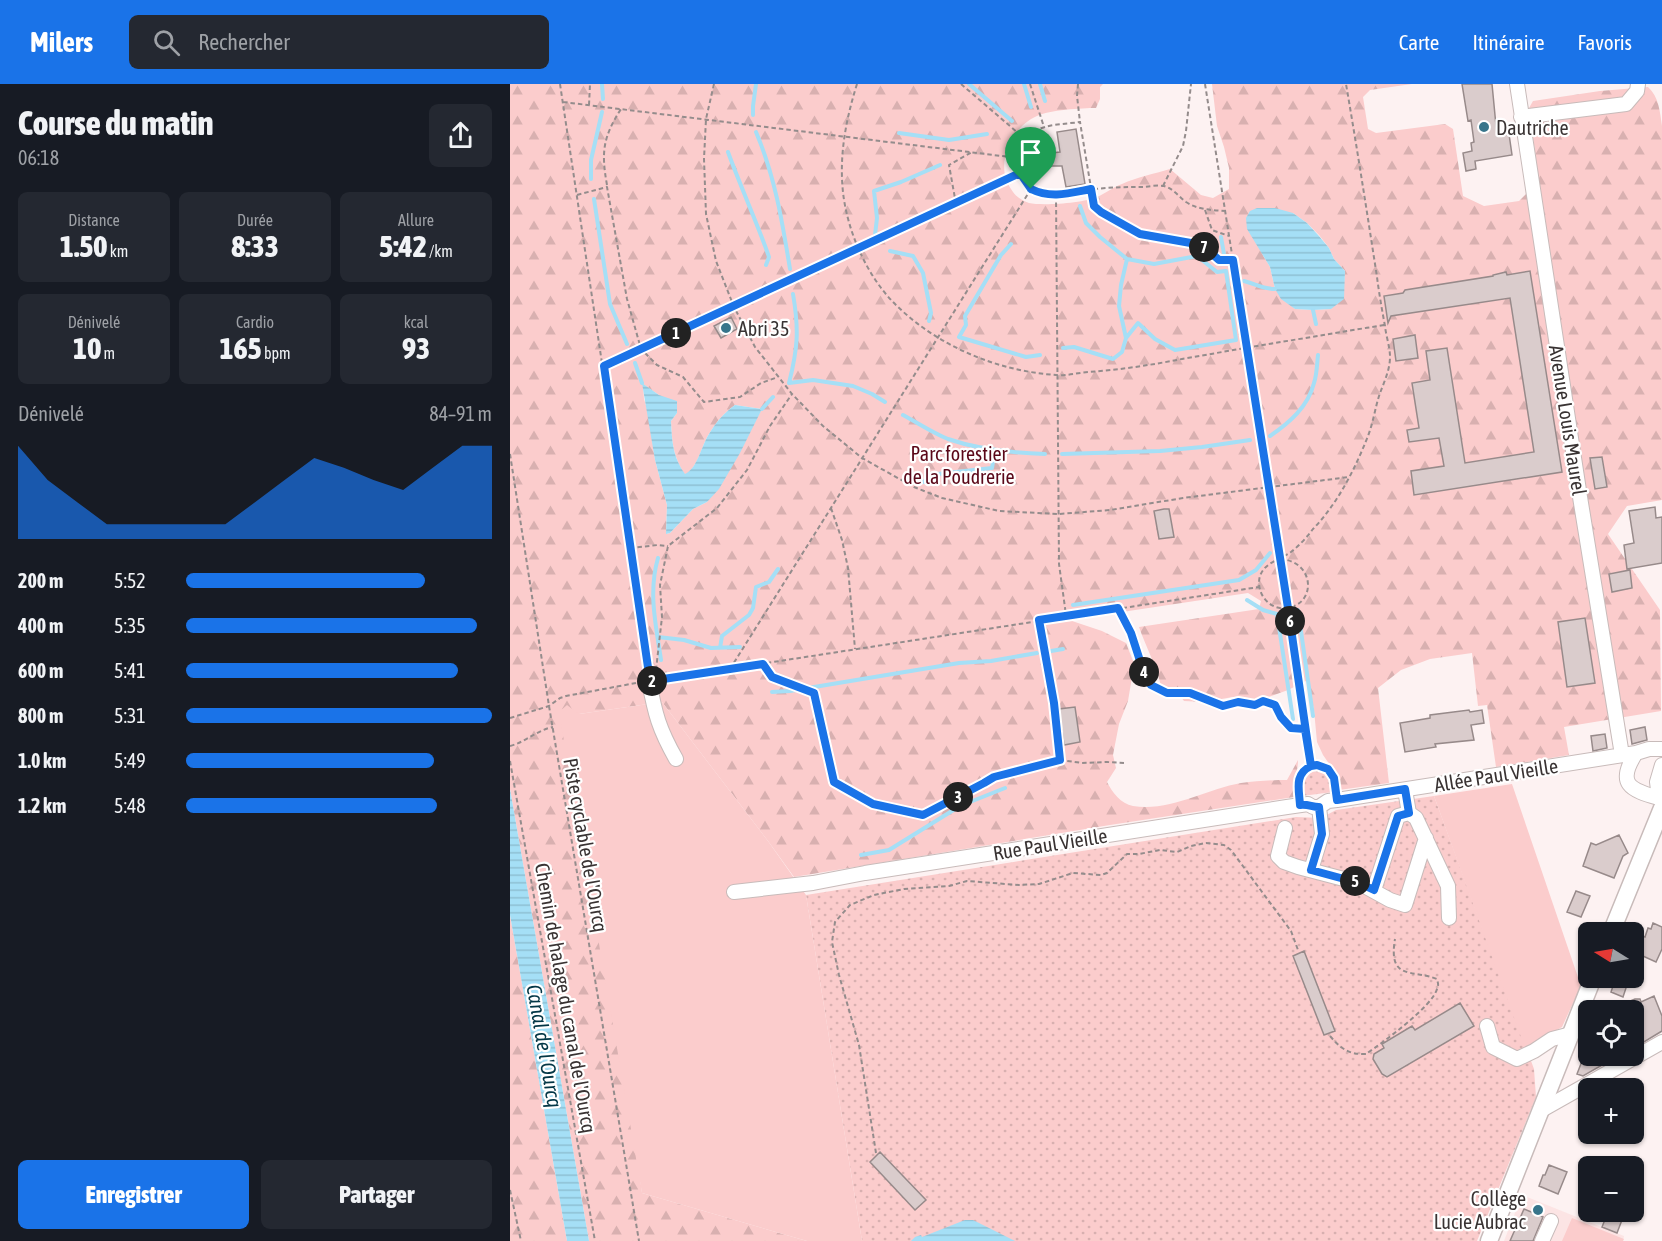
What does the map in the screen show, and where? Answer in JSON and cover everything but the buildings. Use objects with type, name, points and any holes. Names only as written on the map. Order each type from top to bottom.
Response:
[{"type":"main road","points":[[1615,922],[1661,802]]},
{"type":"main road","points":[[1489,1241],[1589,988]]},
{"type":"street","name":"Avenue Louis Maurel","points":[[1516,84],[1622,755]]},
{"type":"street","points":[[1521,117],[1626,104],[1637,91],[1638,84]]},
{"type":"street","points":[[652,681],[655,714],[662,735],[676,759]]},
{"type":"street","name":"Allée Paul Vieille","points":[[1294,806],[1308,804],[1319,807],[1329,801],[1636,753],[1649,749],[1662,749]]},
{"type":"street","points":[[1636,753],[1629,764],[1627,777],[1630,786],[1637,792],[1661,802]]},
{"type":"street","points":[[1661,802],[1657,782],[1662,765]]},
{"type":"street","points":[[1405,789],[1409,813],[1416,818],[1448,886],[1449,918]]},
{"type":"street","name":"Rue Paul Vieille","points":[[734,892],[813,883],[1294,806]]},
{"type":"street","points":[[1311,870],[1322,834],[1319,807]]},
{"type":"street","points":[[1374,890],[1398,816],[1409,813]]},
{"type":"street","points":[[1285,828],[1278,856],[1284,862],[1359,883],[1390,900],[1405,905],[1426,838]]},
{"type":"street","points":[[1487,1026],[1493,1047],[1517,1059],[1552,1039],[1571,1034]]},
{"type":"street","points":[[1540,1111],[1662,1042]]},
{"type":"street","points":[[1542,1241],[1551,1221]]},
{"type":"path","points":[[560,84],[652,681]]},
{"type":"path","points":[[589,105],[590,84]]},
{"type":"path","points":[[714,84],[706,119],[704,159],[706,214],[716,261],[734,307],[755,347],[792,394],[823,426],[862,458],[914,487],[942,498],[999,511],[1059,514],[1110,510],[1183,498],[1349,477]]},
{"type":"path","points":[[856,84],[844,136],[842,166],[843,193],[849,221],[859,249],[874,276],[892,301],[915,321],[966,353],[996,364],[1058,375],[1153,364],[1384,325]]},
{"type":"path","points":[[961,84],[1025,139]]},
{"type":"path","points":[[1030,84],[1044,127]]},
{"type":"path","points":[[1078,84],[1080,122],[1094,206],[1140,234],[1202,245],[1219,260],[1233,260]]},
{"type":"path","points":[[1162,186],[1183,146],[1191,84]]},
{"type":"path","points":[[1205,84],[1311,766]]},
{"type":"path","points":[[1280,559],[1298,564],[1305,571],[1308,580],[1308,589],[1304,598],[1297,605],[1288,608],[1278,608],[1269,604],[1262,596],[1259,587],[1260,577],[1271,562],[1293,551],[1316,527],[1341,492],[1359,460],[1371,430],[1390,358],[1346,84]]},
{"type":"path","points":[[563,102],[1018,158]]},
{"type":"path","points":[[621,109],[609,127],[604,148],[604,170],[627,299],[641,349],[657,364],[682,377],[704,402],[740,397],[761,383],[778,377]]},
{"type":"path","points":[[1080,122],[1044,127],[1034,131],[1025,139],[1020,148],[1018,166],[1031,189],[1042,195],[1056,195],[1111,187],[1162,186],[1174,190],[1186,202],[1205,210],[1226,211]]},
{"type":"path","points":[[956,204],[949,165],[972,152]]},
{"type":"path","points":[[604,366],[1020,173]]},
{"type":"path","points":[[577,195],[607,187]]},
{"type":"path","points":[[730,669],[1031,189]]},
{"type":"path","points":[[1056,195],[1059,564],[1066,616]]},
{"type":"path","points":[[1205,210],[1212,230],[1230,236]]},
{"type":"path","points":[[652,681],[662,617],[660,585],[668,546],[717,508],[747,470],[770,426],[792,394]]},
{"type":"path","name":"Piste cyclable de l'Ourcq","points":[[510,454],[549,706],[639,1241]]},
{"type":"path","points":[[831,508],[842,540],[848,568],[855,649]]},
{"type":"path","points":[[630,548],[668,546]]},
{"type":"path","points":[[510,718],[549,706],[566,696],[1259,587]]},
{"type":"path","points":[[1118,608],[1131,633],[1143,670],[1151,685],[1167,693],[1190,693],[1223,706],[1238,702],[1255,705],[1263,701],[1275,705],[1281,717],[1291,728],[1305,729]]},
{"type":"path","points":[[1039,620],[1054,703],[1060,760]]},
{"type":"path","points":[[763,664],[772,677],[814,693],[834,782],[873,804],[923,815],[994,777],[1060,760],[1082,763],[1124,763]]},
{"type":"path","points":[[510,747],[520,744],[544,729],[553,727]]},
{"type":"path","name":"Chemin de halage du canal de l'Ourcq","points":[[510,761],[595,1241]]},
{"type":"path","points":[[1294,806],[1302,771],[1317,765],[1328,769],[1334,778],[1337,800]]},
{"type":"path","points":[[876,1153],[859,1045],[832,942],[835,922],[850,905],[874,895],[904,889],[949,886],[967,881],[1019,885],[1039,884],[1073,873],[1101,875],[1107,873],[1127,854],[1160,850],[1177,852],[1191,846],[1215,843],[1231,850],[1291,932],[1298,950]]},
{"type":"path","points":[[1330,1036],[1347,1052],[1358,1055],[1366,1054],[1411,1020],[1435,994],[1438,986],[1437,980],[1430,976],[1404,972],[1397,964],[1393,950],[1395,939]]},
{"type":"path","points":[[510,1190],[521,1241]]},
{"type":"shaded area","name":"Collège Lucie Aubrac","points":[[1522,1195],[1578,1218],[1578,1222],[1589,1222],[1624,1236],[1623,1241],[1504,1241]]},
{"type":"green space","name":"Parc forestier de la Poudrerie","points":[[510,84],[1103,84],[1100,87],[1100,99],[1096,108],[1057,111],[1037,116],[1020,129],[1008,148],[1004,169],[1011,189],[1016,196],[1026,202],[1044,204],[1091,199],[1140,177],[1170,169],[1201,195],[1213,198],[1229,189],[1229,168],[1217,126],[1212,84],[1412,84],[1370,90],[1363,97],[1368,129],[1376,133],[1445,124],[1453,129],[1463,196],[1484,206],[1519,201],[1539,181],[1529,108],[1533,101],[1600,91],[1648,87],[1655,95],[1662,126],[1662,500],[1627,506],[1608,534],[1660,610],[1661,711],[1564,727],[1569,755],[1496,767],[1487,705],[1478,706],[1472,653],[1430,659],[1401,670],[1378,688],[1389,783],[1339,790],[1337,775],[1317,742],[1308,680],[1260,700],[1233,697],[1204,702],[1184,701],[1175,689],[1166,689],[1161,686],[1139,627],[1259,609],[1261,601],[1248,593],[1069,620],[1102,631],[1126,643],[1135,666],[1113,755],[1116,768],[1107,782],[1121,800],[1133,806],[1161,806],[1241,783],[1287,780],[1298,760],[1294,797],[794,877],[662,702],[579,714],[642,1193],[807,1241],[589,1241],[510,789]],"holes":[[[1293,213],[1319,235],[1334,259],[1345,271],[1344,283],[1331,309],[1295,309],[1275,289],[1270,267],[1263,255]],[[643,384],[659,395],[677,413],[671,421],[673,442],[678,462],[685,475],[693,467],[706,439],[727,411],[735,405],[762,409],[707,502],[693,509],[670,533],[666,534],[667,505],[655,460]]]},
{"type":"green space","points":[[662,702],[768,841],[806,895],[862,1241],[807,1241],[642,1193],[559,712],[567,705],[579,714]]},
{"type":"green space","points":[[1313,768],[1323,770],[1329,775],[1333,792],[1302,796],[1302,776]]},
{"type":"green space","points":[[1512,784],[1578,977],[1578,988],[1580,988],[1562,1027],[1525,1048],[1434,796]]},
{"type":"green space","points":[[1434,796],[1534,1069],[1536,1097],[1477,1241],[862,1241],[806,895],[1296,817],[1321,818],[1336,810]]},
{"type":"green space","points":[[510,915],[567,1241],[510,1241]]},
{"type":"green space","points":[[1572,1218],[1624,1239],[1623,1241],[1562,1241]]},
{"type":"water","points":[[1257,208],[1275,208],[1293,213],[1307,223],[1345,271],[1344,299],[1331,309],[1313,310],[1295,309],[1281,299],[1275,289],[1270,267],[1247,229],[1246,218],[1250,211]]},
{"type":"water","points":[[642,383],[659,395],[677,401],[677,413],[671,421],[672,436],[676,455],[685,474],[693,467],[714,426],[731,408],[735,405],[762,409],[719,489],[707,502],[693,509],[670,533],[666,534],[667,505],[655,460]]},
{"type":"water","name":"Canal de l'Ourcq","points":[[510,789],[589,1241],[567,1241],[510,915]]},
{"type":"water","points":[[965,1220],[973,1220],[1015,1241],[911,1241],[915,1237],[921,1235],[922,1237]]},
{"type":"waterway","points":[[602,84],[603,99]]},
{"type":"waterway","points":[[753,115],[756,84]]},
{"type":"waterway","points":[[969,84],[1012,121]]},
{"type":"waterway","points":[[1024,84],[1031,107]]},
{"type":"waterway","points":[[1040,84],[1045,101]]},
{"type":"waterway","points":[[591,179],[591,160],[602,112]]},
{"type":"waterway","points":[[756,132],[773,182],[790,269]]},
{"type":"waterway","points":[[899,133],[949,140],[987,134]]},
{"type":"waterway","points":[[728,152],[769,257],[766,265]]},
{"type":"waterway","points":[[875,235],[877,218],[874,191],[940,165]]},
{"type":"waterway","points":[[594,199],[610,304],[627,344]]},
{"type":"waterway","points":[[1063,348],[1074,347],[1113,359],[1122,352],[1126,338],[1138,323],[1155,339],[1175,350],[1236,340],[1226,271],[1217,272],[1197,256],[1154,264],[1127,259],[1086,223],[1080,206]]},
{"type":"waterway","points":[[1221,237],[1224,254]]},
{"type":"waterway","points":[[1011,244],[1001,255],[965,316],[966,325],[959,337],[1026,357],[1040,355]]},
{"type":"waterway","points":[[890,251],[913,256],[923,273],[931,313],[929,321]]},
{"type":"waterway","points":[[1126,338],[1119,306],[1127,259]]},
{"type":"waterway","points":[[1244,281],[1275,289]]},
{"type":"waterway","points":[[793,294],[797,338],[789,383],[813,380],[853,386],[885,402]]},
{"type":"waterway","points":[[1313,310],[1316,324]]},
{"type":"waterway","points":[[1270,436],[1291,420],[1307,400],[1315,380],[1318,355]]},
{"type":"waterway","points":[[635,363],[642,383]]},
{"type":"waterway","points":[[762,409],[773,397]]},
{"type":"waterway","points":[[903,415],[937,434],[960,443],[996,450],[1045,454]]},
{"type":"waterway","points":[[1062,454],[1160,451],[1250,440]]},
{"type":"waterway","points":[[924,482],[929,475],[992,468],[995,450]]},
{"type":"waterway","points":[[1073,605],[1239,580],[1256,570],[1270,553]]},
{"type":"waterway","points":[[658,558],[653,596],[661,660]]},
{"type":"waterway","points":[[720,648],[722,636],[749,615],[753,608],[756,587],[769,582],[778,569]]},
{"type":"waterway","points":[[1247,600],[1263,610],[1277,614],[1293,719]]},
{"type":"waterway","points":[[1298,610],[1313,716]]},
{"type":"waterway","points":[[658,637],[684,640],[711,648],[740,647]]},
{"type":"waterway","points":[[1051,651],[1063,649]]},
{"type":"waterway","points":[[772,692],[1037,653]]},
{"type":"waterway","points":[[861,855],[889,850],[960,806],[1005,788]]},
{"type":"place","name":"Dautriche","points":[[1484,127]]},
{"type":"place","name":"Abri 35","points":[[726,328]]},
{"type":"place","name":"Collège Lucie Aubrac","points":[[1538,1210]]},
{"type":"route","points":[[1031,189],[1020,173],[604,366],[650,681],[763,664],[772,677],[814,693],[834,782],[873,804],[923,815],[994,777],[1060,760],[1054,703],[1039,620],[1118,608],[1131,633],[1143,670],[1151,685],[1167,693],[1190,693],[1223,706],[1238,702],[1255,705],[1263,701],[1275,705],[1281,717],[1291,728],[1305,729],[1309,757],[1311,766],[1302,771],[1299,777],[1300,805],[1308,804],[1319,807],[1322,823],[1322,834],[1311,870],[1359,883],[1374,890],[1398,816],[1409,813],[1405,789],[1337,800],[1334,778],[1328,769],[1317,765],[1311,766],[1233,260],[1219,260],[1202,245],[1140,234],[1094,206],[1091,189],[1056,195],[1042,195],[1031,189]]}]
